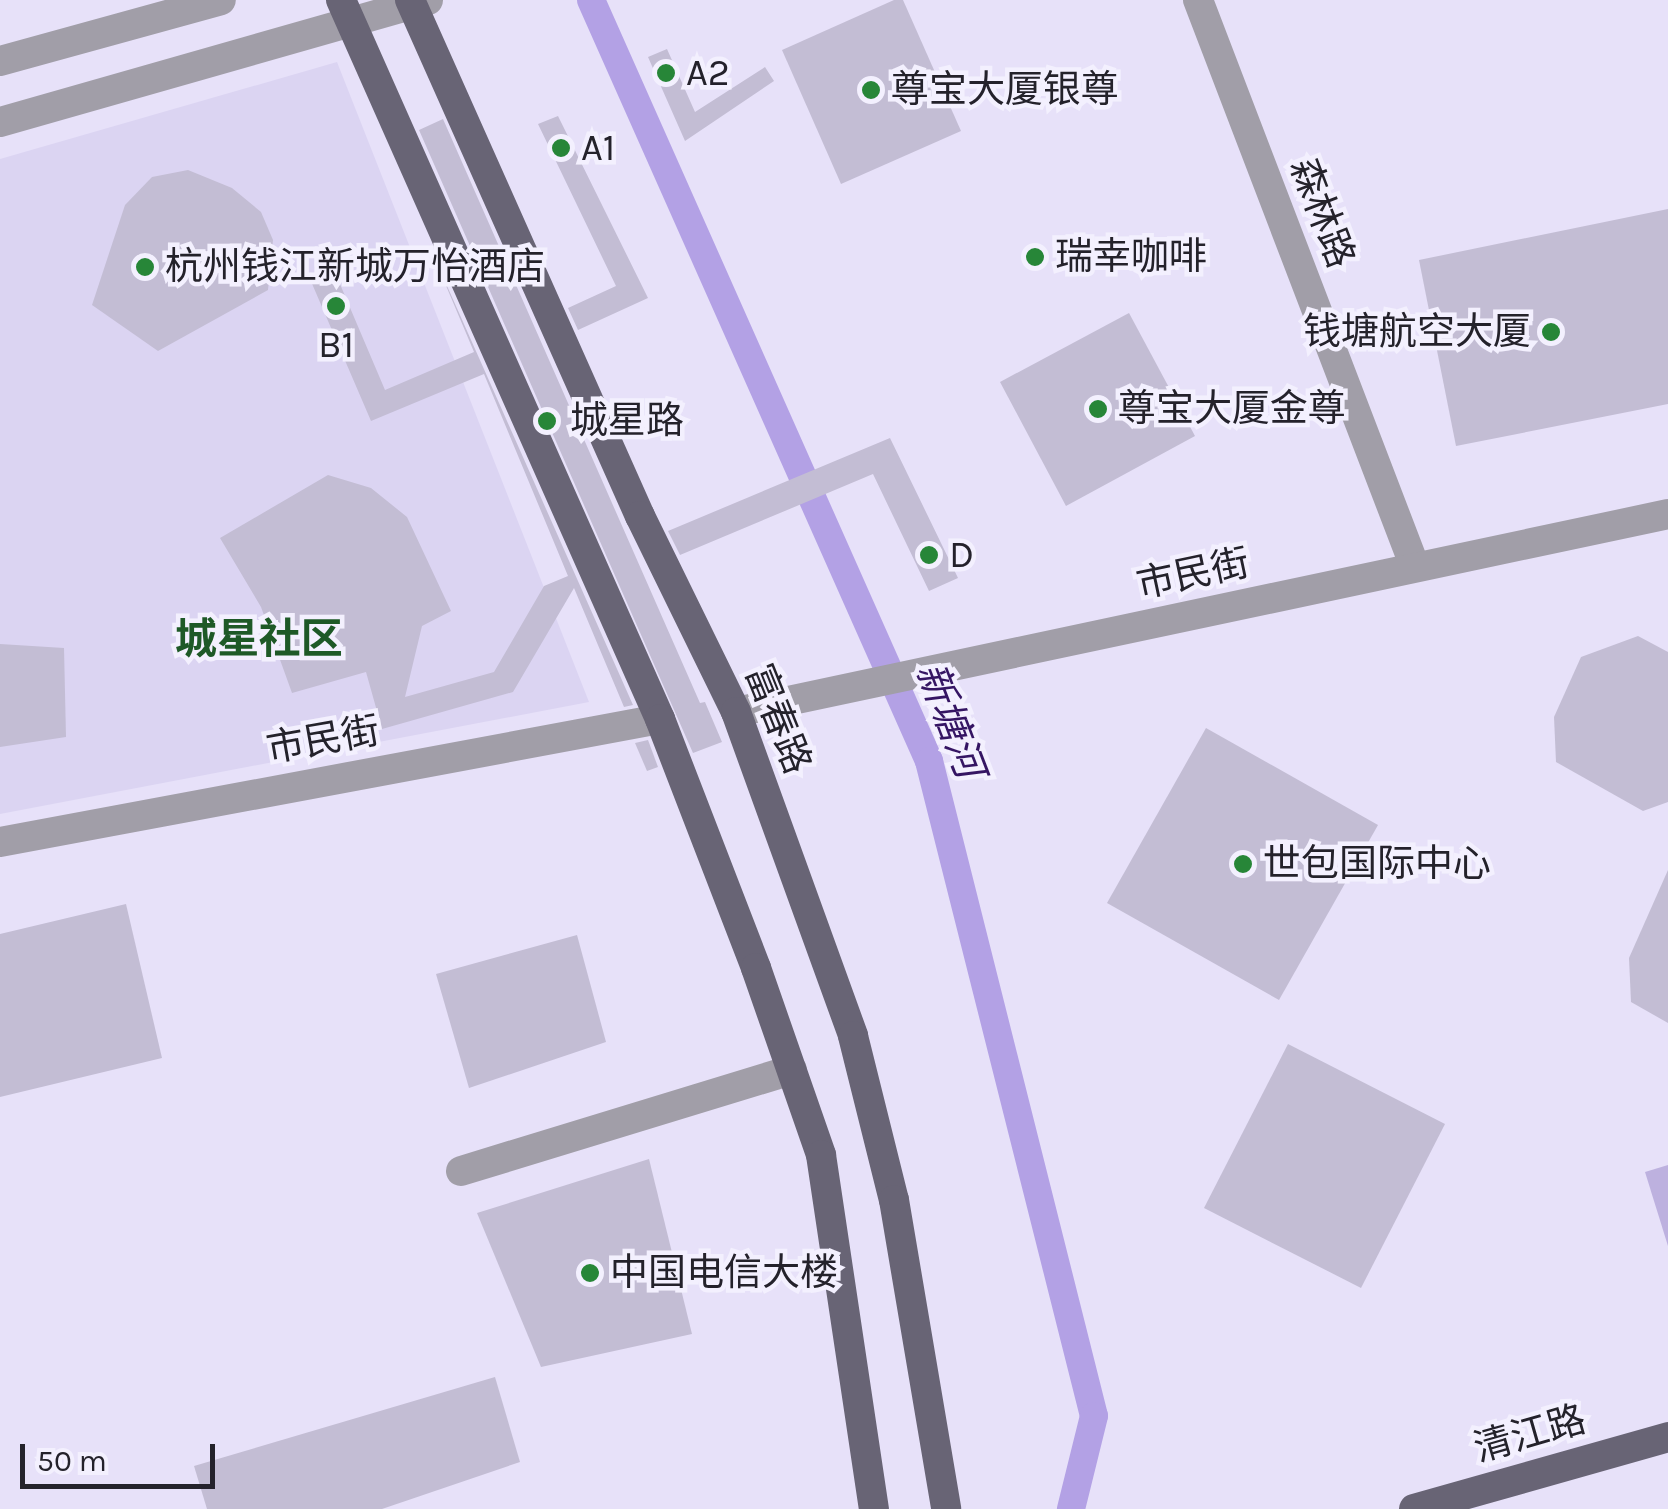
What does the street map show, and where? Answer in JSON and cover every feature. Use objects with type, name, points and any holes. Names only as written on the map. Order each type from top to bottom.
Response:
[{"type":"main road","name":"富春路","points":[[417,2],[640,516],[736,712],[853,1036],[894,1200],[946,1509]]},
{"type":"main road","points":[[346,12],[660,719],[792,1070],[821,1155],[874,1509]]},
{"type":"main road","name":"清江路","points":[[1414,1509],[1668,1437]]},
{"type":"street","points":[[0,60],[220,0]]},
{"type":"street","name":"森林路","points":[[1198,0],[1415,567]]},
{"type":"street","points":[[0,122],[346,12],[417,2]]},
{"type":"street","name":"市民街","points":[[736,712],[1668,514]]},
{"type":"street","name":"市民街","points":[[0,842],[660,719]]},
{"type":"street","points":[[461,1171],[792,1070]]},
{"type":"shaded area","points":[[337,62],[589,702],[0,814],[0,159]]},
{"type":"shaded area","points":[[1668,1165],[1668,1246],[1645,1172]]},
{"type":"building","name":"尊宝大厦银尊","points":[[894,0],[903,0],[961,131],[841,184],[782,50]]},
{"type":"building","points":[[667,49],[695,112],[765,67],[774,81],[685,141],[648,57]]},
{"type":"building","points":[[558,116],[648,298],[578,330],[568,308],[616,286],[538,124]]},
{"type":"building","points":[[443,119],[700,703],[705,702],[722,742],[693,753],[419,130]]},
{"type":"building","points":[[188,170],[232,188],[261,212],[273,240],[268,290],[158,351],[92,305],[125,205],[152,177]]},
{"type":"building","name":"钱塘航空大厦","points":[[1668,209],[1668,404],[1456,446],[1419,260]]},
{"type":"building","points":[[428,243],[633,705],[624,707],[574,588],[513,692],[382,729],[366,672],[292,693],[261,607],[220,538],[328,475],[371,488],[407,517],[451,611],[422,626],[405,697],[494,672],[544,586],[568,576],[484,374],[371,421],[310,279],[334,270],[385,390],[474,352]]},
{"type":"building","name":"尊宝大厦金尊","points":[[1129,313],[1195,436],[1066,506],[1000,382]]},
{"type":"building","points":[[890,438],[958,578],[929,591],[873,474],[680,555],[668,531]]},
{"type":"building","points":[[1638,636],[1668,652],[1668,802],[1643,811],[1556,762],[1554,717],[1581,657]]},
{"type":"building","points":[[0,644],[64,648],[66,737],[0,747]]},
{"type":"building","name":"世包国际中心","points":[[1206,728],[1378,825],[1279,1000],[1107,903]]},
{"type":"building","points":[[648,740],[658,767],[647,771],[635,743]]},
{"type":"building","points":[[1668,870],[1668,1023],[1631,1002],[1629,958]]},
{"type":"building","points":[[126,904],[162,1058],[0,1097],[0,934]]},
{"type":"building","points":[[577,935],[606,1042],[469,1088],[436,974]]},
{"type":"building","points":[[1288,1044],[1445,1124],[1361,1288],[1204,1208]]},
{"type":"building","name":"中国电信大楼","points":[[649,1159],[692,1334],[541,1367],[477,1213]]},
{"type":"building","points":[[495,1377],[520,1462],[382,1509],[207,1509],[194,1466]]},
{"type":"waterway","name":"新塘河","points":[[591,0],[929,761],[1094,1416],[1071,1509]]},
{"type":"place","name":"A2","points":[[666,73]]},
{"type":"place","name":"尊宝大厦银尊","points":[[871,90]]},
{"type":"place","name":"A1","points":[[561,148]]},
{"type":"place","name":"瑞幸咖啡","points":[[1035,257]]},
{"type":"place","name":"杭州钱江新城万怡酒店","points":[[145,267]]},
{"type":"place","name":"B1","points":[[336,306]]},
{"type":"place","name":"钱塘航空大厦","points":[[1551,332]]},
{"type":"place","name":"尊宝大厦金尊","points":[[1098,409]]},
{"type":"place","name":"城星路","points":[[547,421]]},
{"type":"place","name":"D","points":[[929,555]]},
{"type":"place","name":"世包国际中心","points":[[1243,864]]},
{"type":"place","name":"中国电信大楼","points":[[590,1273]]},
{"type":"district","name":"城星社区","points":[[259,639]]}]
